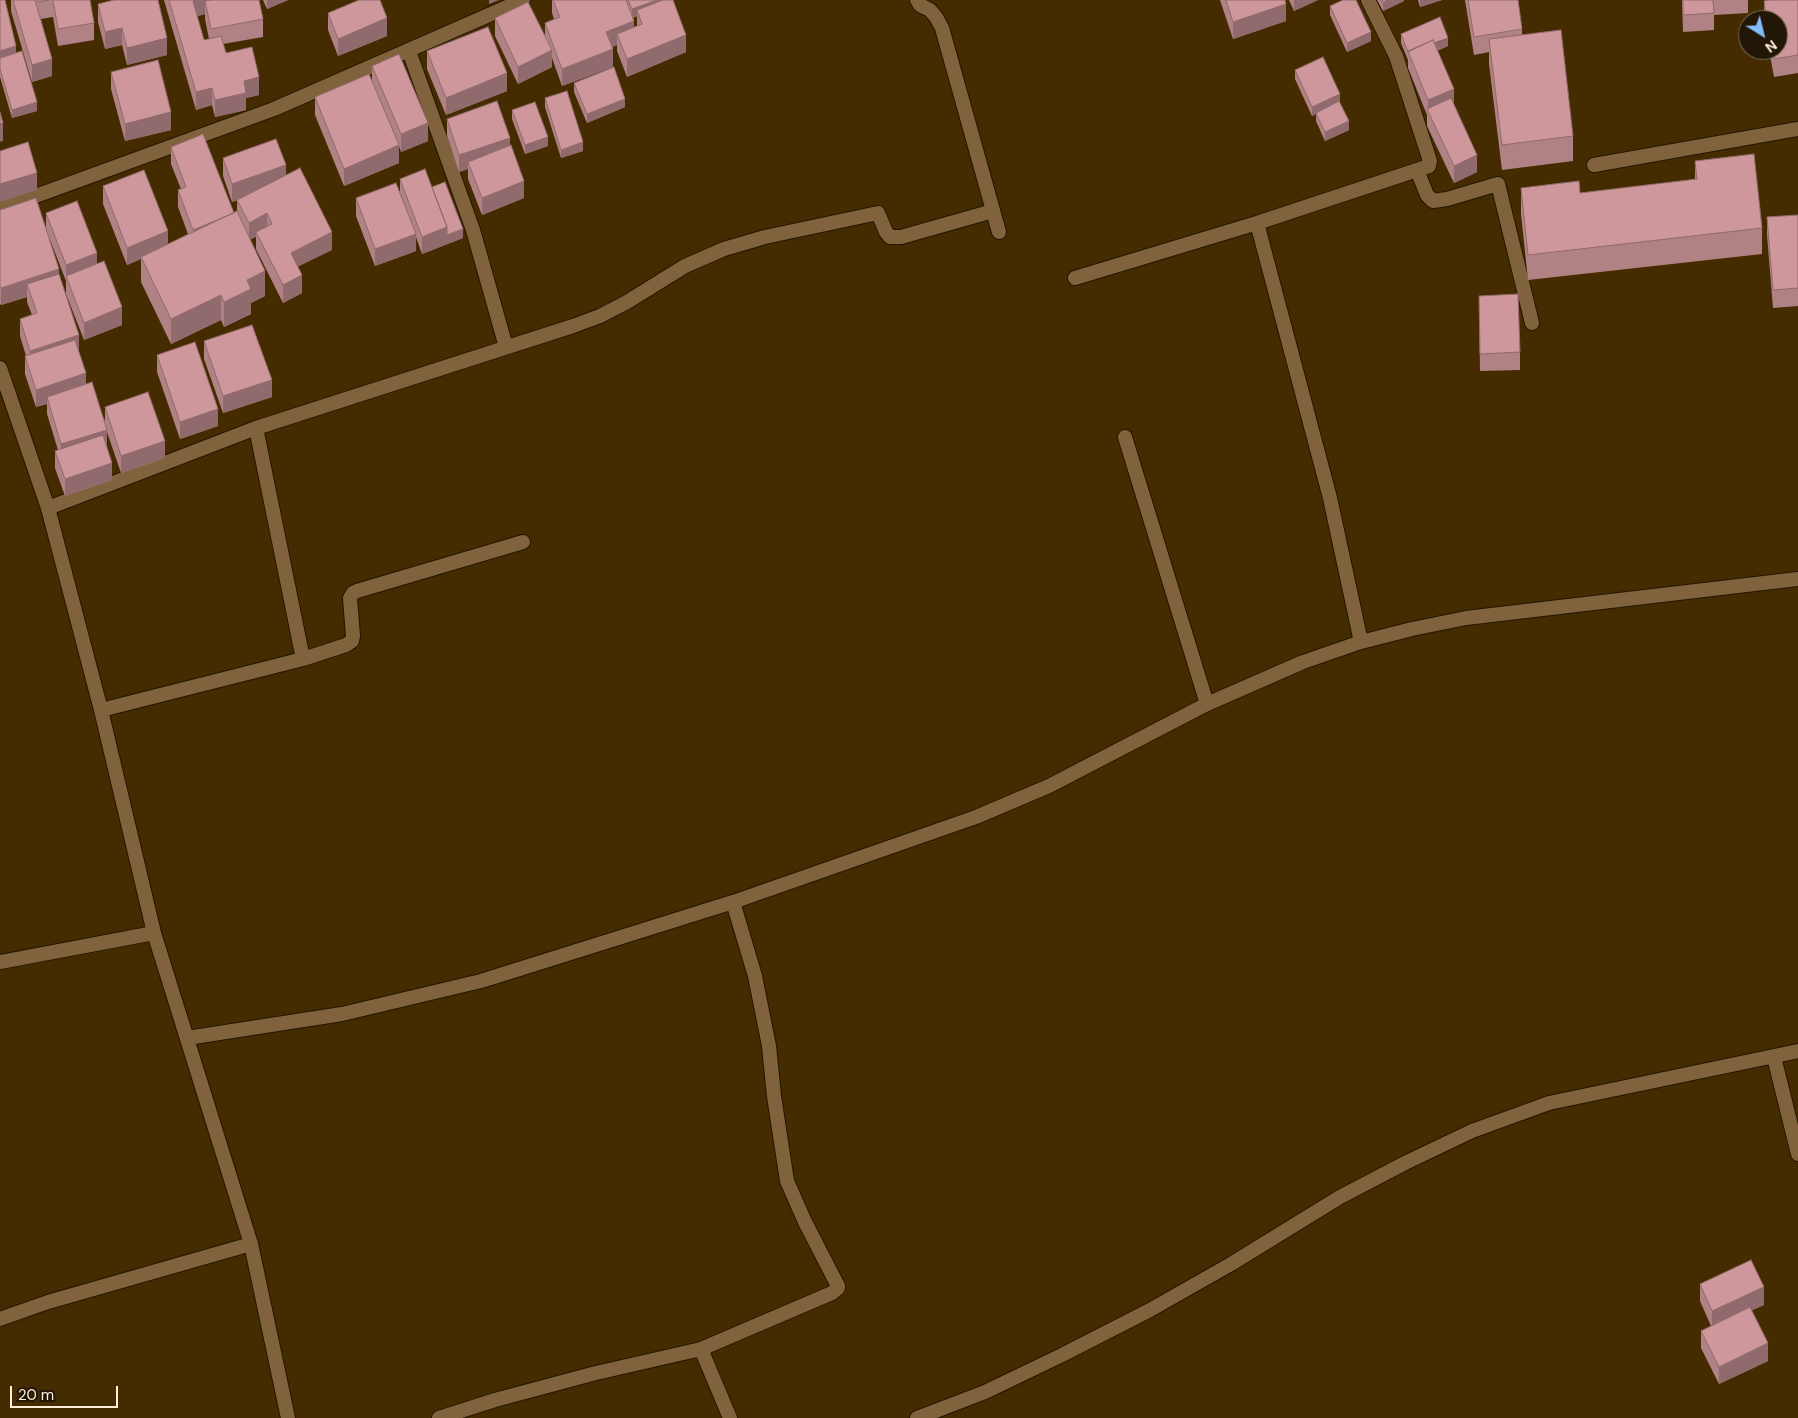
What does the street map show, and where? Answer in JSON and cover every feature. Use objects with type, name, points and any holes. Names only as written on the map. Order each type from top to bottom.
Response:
[{"type":"street","points":[[0,209],[274,109],[523,0]]},
{"type":"street","points":[[917,0],[920,5],[930,10],[942,28],[999,232]]},
{"type":"street","points":[[1075,278],[1257,223],[1429,166],[1430,162],[1396,56],[1368,0]]},
{"type":"street","points":[[409,50],[473,230],[506,347]]},
{"type":"street","points":[[1594,165],[1798,129]]},
{"type":"street","points":[[1417,170],[1427,195],[1433,201],[1447,199],[1498,184],[1532,322]]},
{"type":"street","points":[[48,508],[256,428],[600,316],[628,302],[685,266],[724,249],[878,213],[890,237],[901,237],[993,211]]},
{"type":"street","points":[[1257,223],[1330,498],[1361,642]]},
{"type":"street","points":[[0,368],[48,508],[101,710],[154,933],[251,1244],[288,1418]]},
{"type":"street","points":[[256,428],[303,659]]},
{"type":"street","points":[[1125,437],[1206,704]]},
{"type":"street","points":[[101,710],[303,659],[346,645],[352,641],[353,636],[350,598],[353,593],[523,542]]},
{"type":"street","points":[[187,1038],[342,1014],[480,981],[733,902],[976,817],[1049,786],[1206,704],[1303,662],[1361,642],[1466,618],[1798,579]]},
{"type":"street","points":[[439,1418],[495,1400],[596,1373],[701,1348],[832,1293],[838,1286],[804,1222],[787,1181],[774,1096],[769,1046],[755,976],[733,902]]},
{"type":"street","points":[[0,962],[154,933]]},
{"type":"street","points":[[917,1418],[985,1392],[1150,1310],[1231,1264],[1340,1197],[1472,1131],[1549,1104],[1798,1051]]},
{"type":"street","points":[[1774,1057],[1798,1154]]},
{"type":"street","points":[[0,1319],[48,1302],[251,1244]]},
{"type":"street","points":[[701,1348],[730,1418]]},
{"type":"building","points":[[0,0],[5,0],[16,46],[0,51]]},
{"type":"building","points":[[13,0],[35,0],[52,59],[32,65]]},
{"type":"building","points":[[53,0],[90,0],[94,23],[58,29]]},
{"type":"building","points":[[114,0],[158,0],[167,38],[127,48],[122,28],[105,32],[98,4]]},
{"type":"building","points":[[169,0],[195,0],[193,1],[204,40],[221,36],[226,53],[252,47],[259,77],[244,81],[246,93],[215,100],[212,88],[196,92]]},
{"type":"building","points":[[259,0],[263,19],[211,29],[205,1]]},
{"type":"building","points":[[359,0],[380,0],[387,18],[338,39],[328,13]]},
{"type":"building","points":[[553,0],[626,0],[634,21],[606,32],[613,49],[562,69],[545,23],[560,17]]},
{"type":"building","points":[[628,0],[657,0],[632,9]]},
{"type":"building","points":[[663,0],[673,0],[686,35],[627,59],[617,34],[642,24],[637,10]]},
{"type":"building","points":[[1226,0],[1285,0],[1286,4],[1233,22]]},
{"type":"building","points":[[1343,0],[1356,0],[1371,32],[1347,43],[1330,6]]},
{"type":"building","points":[[1468,0],[1518,0],[1522,29],[1474,37]]},
{"type":"building","points":[[1683,0],[1713,0],[1714,13],[1683,15]]},
{"type":"building","points":[[1798,0],[1798,55],[1788,57],[1788,10],[1765,10],[1764,1]]},
{"type":"building","points":[[528,2],[552,50],[518,67],[495,18]]},
{"type":"building","points":[[1440,17],[1448,38],[1434,43],[1433,40],[1408,52],[1401,34]]},
{"type":"building","points":[[488,27],[507,73],[446,98],[427,51]]},
{"type":"building","points":[[1561,30],[1573,136],[1502,145],[1489,39]]},
{"type":"building","points":[[1433,40],[1454,89],[1428,100],[1408,51]]},
{"type":"building","points":[[22,51],[37,102],[12,110],[0,69],[0,58]]},
{"type":"building","points":[[399,54],[428,123],[401,134],[372,66]]},
{"type":"building","points":[[1323,57],[1340,94],[1312,107],[1295,70]]},
{"type":"building","points":[[158,60],[171,112],[125,124],[111,72]]},
{"type":"building","points":[[614,67],[625,99],[587,114],[574,83]]},
{"type":"building","points":[[369,74],[399,145],[344,169],[315,97]]},
{"type":"building","points":[[567,91],[583,142],[561,150],[545,98]]},
{"type":"building","points":[[1451,98],[1477,155],[1454,166],[1427,109]]},
{"type":"building","points":[[497,101],[510,138],[459,155],[447,119]]},
{"type":"building","points":[[1339,101],[1349,121],[1325,132],[1316,113]]},
{"type":"building","points":[[535,102],[548,137],[525,145],[512,110]]},
{"type":"building","points":[[0,112],[3,123],[0,124]]},
{"type":"building","points":[[203,134],[234,213],[193,230],[178,190],[186,187],[171,147]]},
{"type":"building","points":[[276,139],[286,165],[232,184],[223,158]]},
{"type":"building","points":[[28,142],[37,173],[0,184],[0,151]]},
{"type":"building","points":[[511,145],[524,181],[482,198],[468,162]]},
{"type":"building","points":[[1754,154],[1762,228],[1528,255],[1521,188],[1579,181],[1580,193],[1697,179],[1695,161]]},
{"type":"building","points":[[300,168],[332,232],[291,253],[302,275],[283,285],[256,232],[272,224],[267,213],[249,223],[237,200]]},
{"type":"building","points":[[425,169],[447,227],[422,237],[400,179]]},
{"type":"building","points":[[144,170],[168,231],[127,248],[103,186]]},
{"type":"building","points":[[445,182],[463,229],[447,235],[447,227],[432,187]]},
{"type":"building","points":[[396,183],[416,234],[375,249],[356,198]]},
{"type":"building","points":[[36,198],[59,269],[1,288],[0,210]]},
{"type":"building","points":[[77,201],[97,253],[66,265],[46,213]]},
{"type":"building","points":[[237,211],[265,271],[247,280],[251,289],[224,302],[221,295],[171,319],[141,257]]},
{"type":"building","points":[[1798,215],[1798,288],[1773,290],[1767,217]]},
{"type":"building","points":[[104,261],[122,307],[84,323],[66,276]]},
{"type":"building","points":[[59,274],[79,335],[30,351],[20,319],[37,313],[27,284]]},
{"type":"building","points":[[1518,294],[1520,352],[1480,354],[1479,296]]},
{"type":"building","points":[[252,325],[272,380],[223,396],[204,341]]},
{"type":"building","points":[[75,340],[86,373],[36,390],[25,356]]},
{"type":"building","points":[[195,342],[218,409],[180,422],[157,355]]},
{"type":"building","points":[[92,382],[107,430],[61,444],[47,397]]},
{"type":"building","points":[[148,392],[165,441],[121,456],[105,407]]},
{"type":"building","points":[[103,435],[112,463],[65,479],[55,451]]},
{"type":"building","points":[[1751,1260],[1764,1287],[1712,1311],[1700,1284]]},
{"type":"building","points":[[1750,1307],[1768,1343],[1719,1367],[1701,1331]]}]
